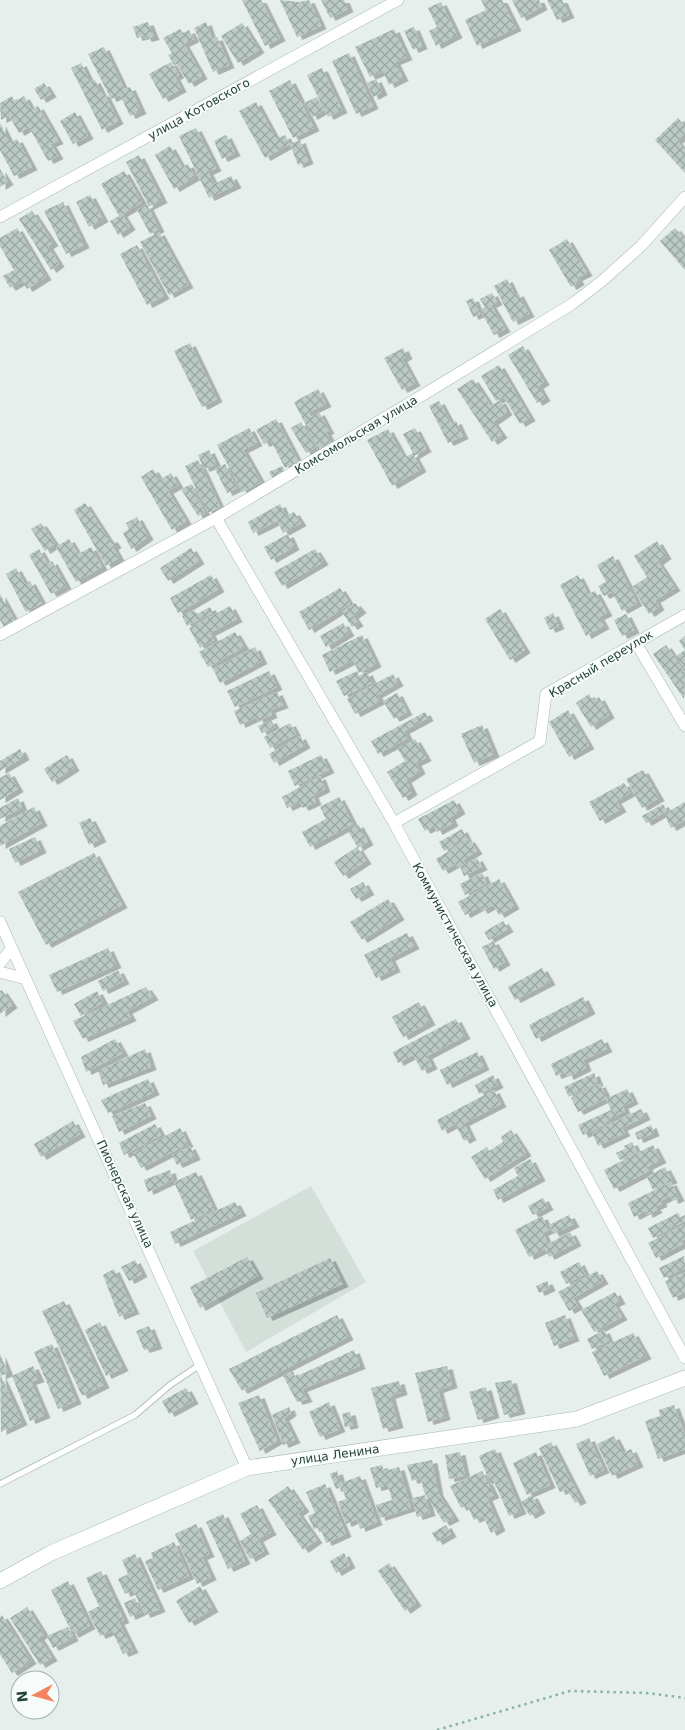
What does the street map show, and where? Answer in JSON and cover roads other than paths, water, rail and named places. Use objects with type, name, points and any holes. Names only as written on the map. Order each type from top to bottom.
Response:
[{"type":"street","name":"улица Котовского","points":[[0,217],[398,0]]},
{"type":"street","name":"Комсомольская улица","points":[[0,636],[216,518],[572,304],[602,281],[641,246],[685,197]]},
{"type":"street","name":"Коммунистическая улица","points":[[216,518],[394,823],[685,1358]]},
{"type":"street","name":"Красный переулок","points":[[394,823],[540,741],[546,694],[685,614]]},
{"type":"street","points":[[636,643],[685,726]]},
{"type":"street","name":"Пионерская улица","points":[[0,922],[202,1363],[247,1468]]},
{"type":"street","points":[[0,963],[12,948]]},
{"type":"street","points":[[0,972],[26,978]]},
{"type":"street","name":"улица Ленина","points":[[0,1581],[51,1553],[247,1468],[577,1420],[685,1378]]},
{"type":"lane","points":[[0,1484],[135,1415],[170,1385],[202,1363]]}]
